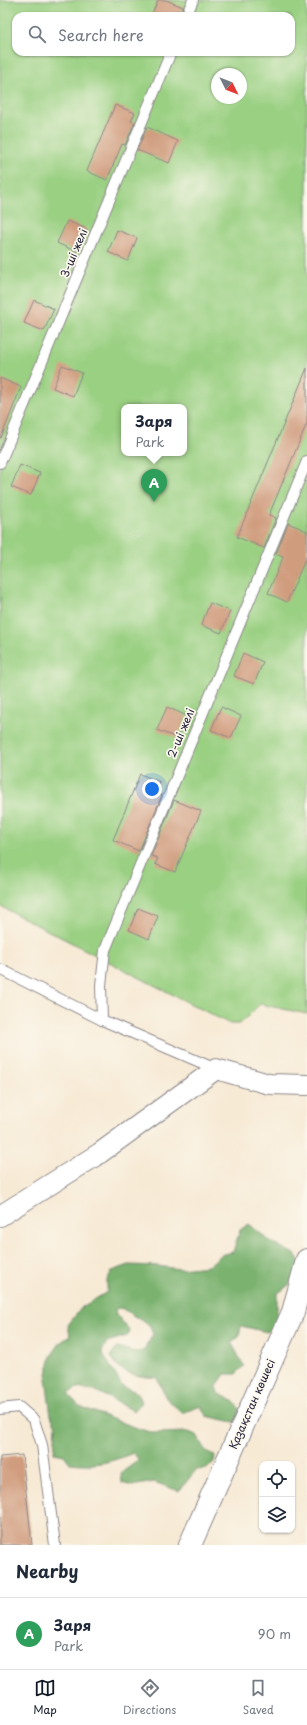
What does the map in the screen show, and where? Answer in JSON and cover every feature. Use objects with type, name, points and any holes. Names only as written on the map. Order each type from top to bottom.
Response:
[{"type":"street","points":[[0,1216],[100,1153],[216,1069],[269,1084],[307,1085]]},
{"type":"street","name":"Қазақстан көшесі","points":[[190,1545],[292,1312],[307,1260]]},
{"type":"lane","points":[[188,12],[193,0]]},
{"type":"lane","name":"3-ші желі","points":[[0,463],[169,56]]},
{"type":"lane","name":"2-ші желі","points":[[102,1020],[101,985],[105,950],[307,461]]},
{"type":"lane","points":[[0,969],[102,1020],[216,1069]]},
{"type":"lane","points":[[0,1409],[19,1407],[34,1420],[42,1445],[55,1545]]},
{"type":"green space","points":[[0,0],[307,0],[307,1014],[260,1004],[240,1024],[230,1024],[0,906]]},
{"type":"green space","points":[[249,1224],[271,1242],[296,1255],[304,1269],[298,1278],[277,1294],[277,1327],[267,1332],[241,1326],[239,1337],[231,1342],[244,1366],[236,1374],[225,1374],[216,1387],[218,1393],[233,1401],[244,1414],[238,1423],[206,1416],[201,1406],[182,1413],[166,1398],[157,1378],[136,1375],[124,1371],[119,1367],[110,1356],[117,1347],[140,1352],[146,1347],[153,1334],[149,1325],[121,1308],[116,1309],[116,1314],[130,1331],[127,1336],[107,1342],[102,1352],[122,1386],[138,1393],[141,1403],[134,1411],[96,1391],[76,1388],[68,1394],[79,1406],[128,1425],[153,1433],[189,1432],[196,1435],[205,1450],[215,1456],[214,1462],[207,1469],[196,1470],[179,1491],[154,1482],[132,1486],[122,1483],[121,1473],[139,1460],[133,1453],[102,1463],[88,1464],[70,1463],[64,1455],[54,1453],[56,1426],[51,1416],[46,1379],[51,1356],[61,1342],[70,1336],[68,1325],[82,1307],[107,1292],[107,1280],[112,1271],[129,1265],[180,1269],[208,1266],[221,1255],[233,1252],[240,1230]]},
{"type":"building","points":[[158,0],[166,0],[183,7],[181,12],[153,12]]},
{"type":"building","points":[[115,105],[135,113],[131,121],[135,122],[125,145],[122,144],[107,180],[87,171]]},
{"type":"building","points":[[147,127],[178,141],[169,163],[137,150]]},
{"type":"building","points":[[67,221],[87,229],[77,252],[57,243]]},
{"type":"building","points":[[117,230],[137,238],[128,261],[108,252]]},
{"type":"building","points":[[34,300],[54,309],[44,331],[24,323]]},
{"type":"building","points":[[62,365],[82,373],[73,396],[53,388]]},
{"type":"building","points":[[307,368],[307,423],[269,515],[276,518],[264,548],[237,537]]},
{"type":"building","points":[[0,378],[21,387],[1,438],[0,438]]},
{"type":"building","points":[[20,465],[40,473],[31,495],[11,487]]},
{"type":"building","points":[[288,523],[307,531],[307,555],[287,602],[268,593],[283,557],[276,554]]},
{"type":"building","points":[[210,603],[230,611],[221,633],[201,625]]},
{"type":"building","points":[[243,653],[263,662],[254,684],[234,676]]},
{"type":"building","points":[[167,707],[187,716],[177,738],[157,730]]},
{"type":"building","points":[[221,707],[241,716],[231,738],[211,730]]},
{"type":"building","points":[[140,774],[160,782],[155,792],[162,795],[139,851],[113,840]]},
{"type":"building","points":[[174,800],[201,811],[175,872],[155,864],[158,858],[151,856]]},
{"type":"building","points":[[138,908],[158,916],[149,939],[129,930]]},
{"type":"building","points":[[22,1455],[32,1545],[0,1545],[0,1457]]},
{"type":"place","name":"Заря","points":[[154,502]]}]
